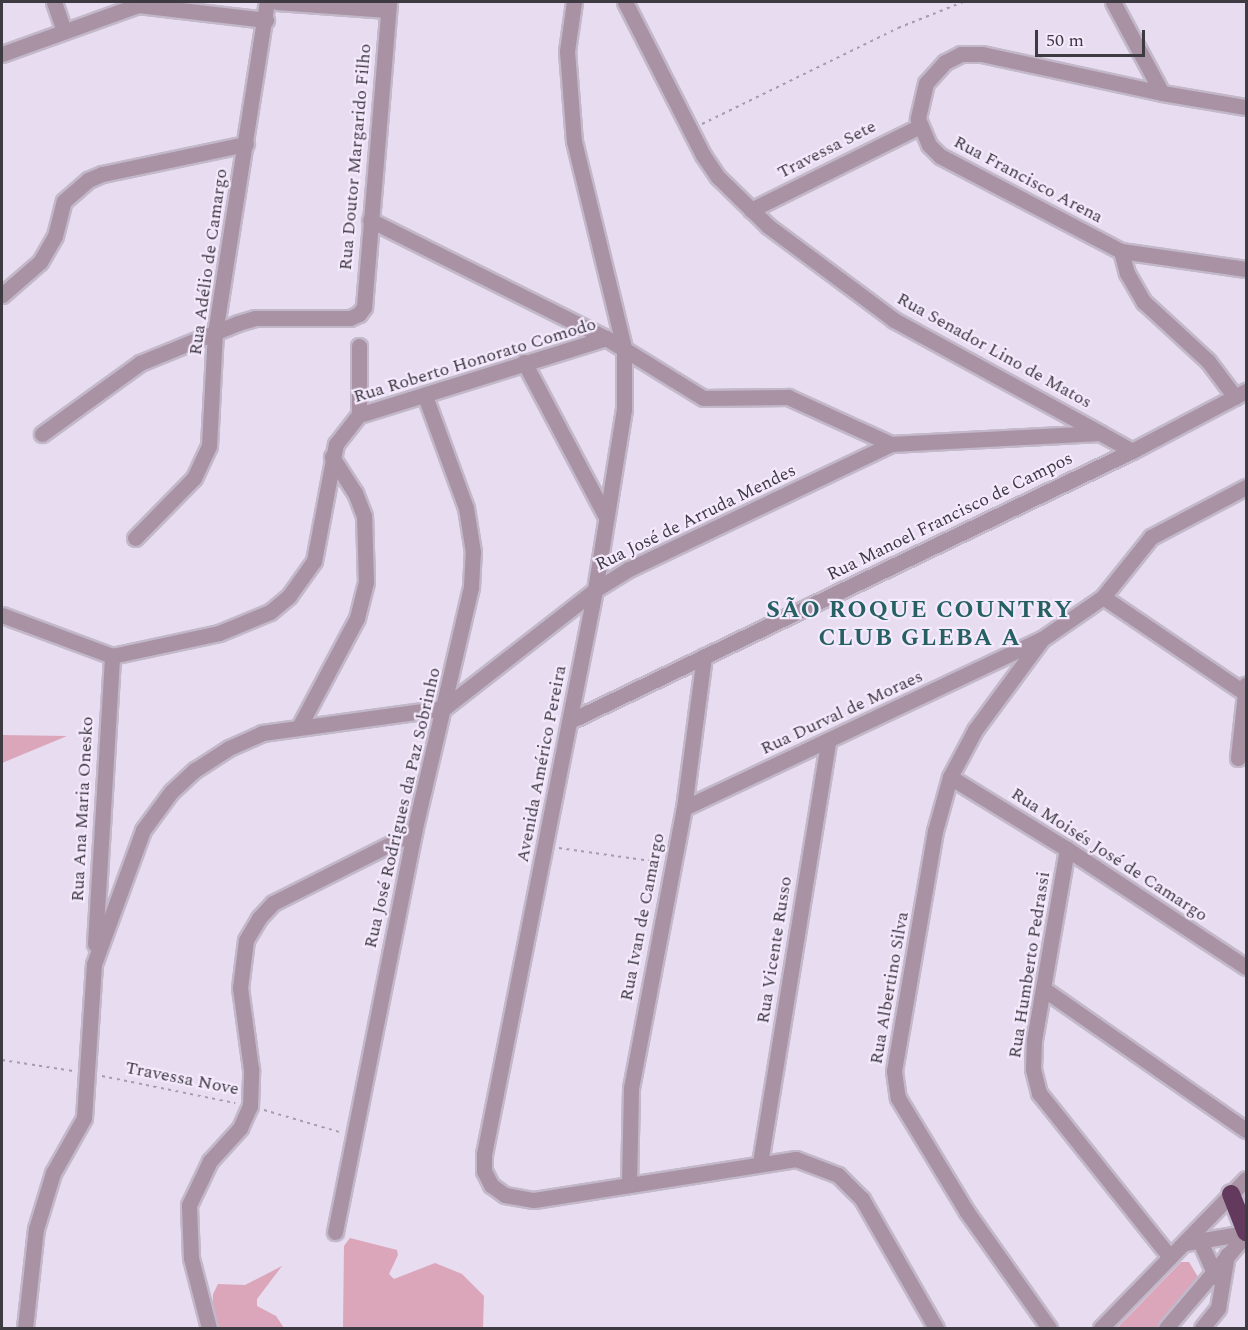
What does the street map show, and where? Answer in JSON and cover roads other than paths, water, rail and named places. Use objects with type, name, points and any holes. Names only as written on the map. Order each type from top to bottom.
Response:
[{"type":"highway","points":[[1231,1194],[1246,1233]]},
{"type":"street","points":[[54,2],[64,31]]},
{"type":"street","name":"Rua Adélio de Camargo","points":[[135,538],[183,490],[203,464],[212,423],[215,333],[266,20],[267,2]]},
{"type":"street","points":[[278,2],[388,6]]},
{"type":"street","name":"Avenida Américo Pereira","points":[[574,2],[567,51],[574,141],[624,348],[621,434],[570,721],[483,1154],[484,1171],[491,1185],[505,1194],[527,1200],[629,1185]]},
{"type":"street","name":"Rua Senador Lino de Matos","points":[[625,2],[690,129],[718,177],[751,210],[894,320],[1100,433]]},
{"type":"street","points":[[1113,2],[1162,93]]},
{"type":"street","points":[[2,54],[139,3],[266,20]]},
{"type":"street","name":"Rua Doutor Margarido Filho","points":[[215,333],[255,318],[350,318],[359,314],[364,307],[388,6]]},
{"type":"street","points":[[920,126],[926,83],[945,62],[961,54],[981,54],[1162,93],[1246,107]]},
{"type":"street","name":"Travessa Sete","points":[[751,210],[920,126]]},
{"type":"street","name":"Rua Francisco Arena","points":[[920,126],[929,145],[940,156],[1121,251],[1246,269]]},
{"type":"street","points":[[2,295],[39,262],[55,236],[64,201],[88,180],[102,174],[246,144]]},
{"type":"street","points":[[370,220],[606,338]]},
{"type":"street","points":[[1121,251],[1126,273],[1144,302],[1241,394]]},
{"type":"street","points":[[42,434],[140,363],[215,333]]},
{"type":"street","name":"Rua Roberto Honorato Comodo","points":[[112,656],[219,633],[270,612],[290,596],[314,561],[332,456],[341,433],[358,415],[606,338],[703,398],[788,397],[891,444]]},
{"type":"street","points":[[358,415],[359,346]]},
{"type":"street","points":[[524,362],[606,517]]},
{"type":"street","name":"Rua Manoel Francisco de Campos","points":[[570,721],[1132,451],[1241,394]]},
{"type":"street","name":"Rua José Rodrigues da Paz Sobrinho","points":[[334,1232],[414,832],[465,621],[473,552],[466,508],[425,396]]},
{"type":"street","points":[[1100,433],[1132,451]]},
{"type":"street","name":"Rua José de Arruda Mendes","points":[[444,708],[595,590],[629,569],[891,444],[1100,433]]},
{"type":"street","points":[[299,727],[357,618],[366,582],[364,516],[355,493],[332,456]]},
{"type":"street","name":"Rua Durval de Moraes","points":[[684,808],[1042,639],[1103,597],[1151,537],[1246,487]]},
{"type":"street","points":[[1103,597],[1246,688],[1238,759]]},
{"type":"street","points":[[2,608],[21,623]]},
{"type":"street","points":[[2,615],[112,656]]},
{"type":"street","name":"Rua Albertino Silva","points":[[1042,639],[975,730],[950,777],[935,831],[894,1071],[898,1098],[967,1212],[1049,1329]]},
{"type":"street","name":"Rua Ana Maria Onesko","points":[[94,964],[112,656]]},
{"type":"street","name":"Rua Ivan de Camargo","points":[[629,1185],[632,1079],[684,808],[704,656]]},
{"type":"street","points":[[26,1329],[36,1229],[53,1173],[84,1118],[94,964],[132,853],[153,812],[171,792],[229,748],[262,733],[444,708]]},
{"type":"street","name":"Rua Vicente Russo","points":[[760,1163],[828,742]]},
{"type":"street","name":"Rua Moisés José de Camargo","points":[[950,777],[1067,849],[1246,968]]},
{"type":"street","points":[[209,1329],[191,1258],[189,1205],[210,1161],[240,1128],[250,1106],[253,1087],[240,988],[240,964],[246,940],[259,918],[293,891],[414,832]]},
{"type":"street","name":"Rua Humberto Pedrassi","points":[[1067,849],[1045,990],[1034,1040],[1033,1069],[1039,1093],[1170,1257]]},
{"type":"street","points":[[1045,990],[1246,1130]]},
{"type":"street","points":[[629,1185],[796,1159],[838,1175],[862,1199],[879,1223],[936,1329]]},
{"type":"street","points":[[1101,1329],[1170,1257],[1192,1241],[1246,1179]]},
{"type":"street","points":[[1192,1241],[1246,1233]]},
{"type":"street","points":[[1166,1329],[1246,1233]]},
{"type":"street","points":[[1192,1241],[1214,1270],[1221,1289]]},
{"type":"street","points":[[1202,1329],[1218,1308],[1227,1255]]},
{"type":"district","name":"SÃO ROQUE COUNTRY CLUB GLEBA A","points":[[920,625]]}]
